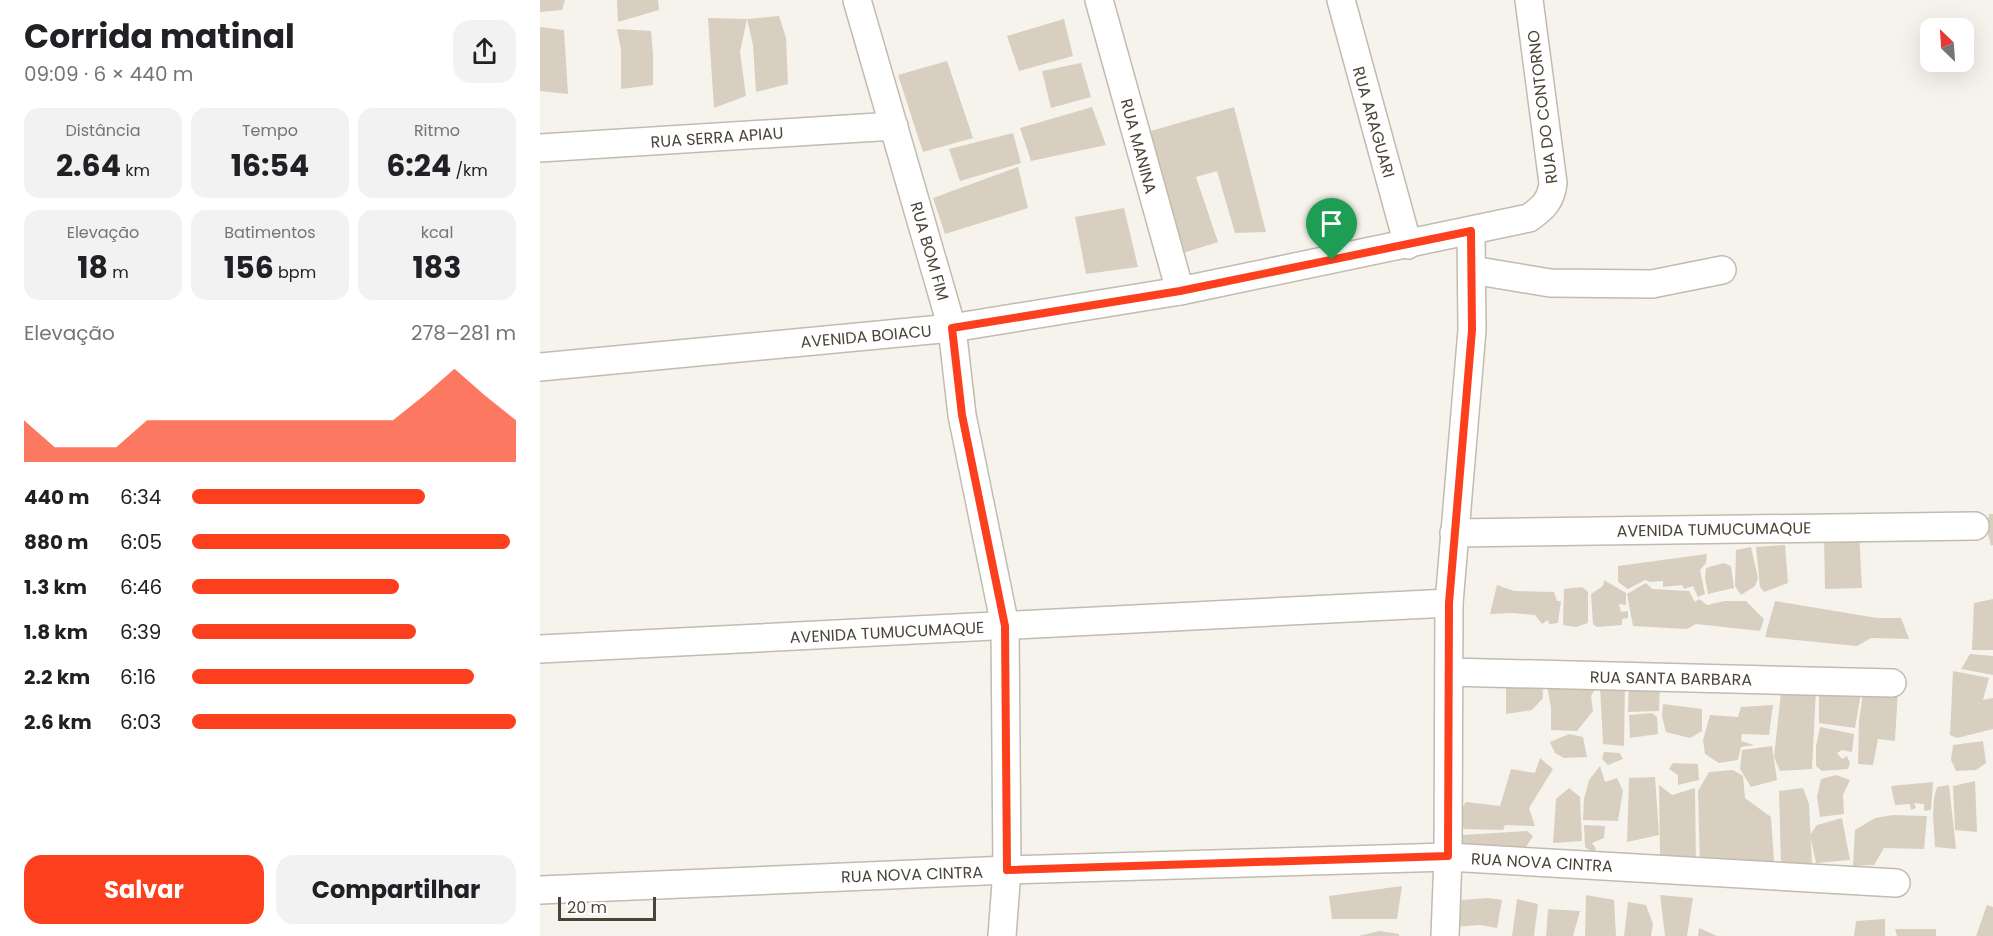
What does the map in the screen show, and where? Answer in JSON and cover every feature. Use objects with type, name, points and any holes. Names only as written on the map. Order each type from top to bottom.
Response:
[{"type":"street","name":"RUA BOM FIM","points":[[857,0],[952,328],[962,415],[1005,626],[1007,870],[1002,936]]},
{"type":"street","name":"RUA MANINA","points":[[1099,0],[1180,291]]},
{"type":"street","name":"RUA ARAGUARI","points":[[1341,0],[1408,244]]},
{"type":"street","name":"RUA DO CONTORNO","points":[[1471,231],[1529,218],[1545,206],[1552,194],[1553,183],[1529,0]]},
{"type":"street","name":"RUA SERRA APIAU","points":[[540,148],[894,126]]},
{"type":"street","name":"AVENIDA BOIACU","points":[[540,367],[952,328],[1180,291],[1471,231]]},
{"type":"street","points":[[1445,936],[1448,856],[1449,603],[1472,330],[1471,231]]},
{"type":"street","points":[[1472,270],[1550,283],[1652,284],[1722,270]]},
{"type":"street","name":"AVENIDA TUMUCUMAQUE","points":[[1454,533],[1975,526]]},
{"type":"street","name":"AVENIDA TUMUCUMAQUE","points":[[540,649],[1449,603]]},
{"type":"street","name":"RUA SANTA BARBARA","points":[[1449,672],[1892,683]]},
{"type":"street","name":"RUA NOVA CINTRA","points":[[540,890],[1007,870],[1448,856],[1896,882]]},
{"type":"building","points":[[540,0],[565,0],[562,10],[540,12]]},
{"type":"building","points":[[617,0],[658,0],[659,10],[618,22]]},
{"type":"building","points":[[779,16],[786,38],[788,84],[756,92],[753,45],[747,19]]},
{"type":"building","points":[[708,18],[747,19],[740,52],[746,96],[714,108]]},
{"type":"building","points":[[1064,19],[1073,56],[1019,71],[1007,36]]},
{"type":"building","points":[[540,27],[564,30],[568,94],[540,91]]},
{"type":"building","points":[[617,29],[651,31],[653,85],[621,89],[621,50]]},
{"type":"building","points":[[947,61],[973,138],[923,152],[898,75]]},
{"type":"building","points":[[1081,63],[1091,97],[1051,108],[1042,71]]},
{"type":"building","points":[[1092,107],[1106,145],[1031,161],[1020,128]]},
{"type":"building","points":[[1234,107],[1266,232],[1235,233],[1217,171],[1196,177],[1218,242],[1180,254],[1151,131]]},
{"type":"building","points":[[1013,133],[1021,163],[960,181],[949,149]]},
{"type":"building","points":[[1018,167],[1028,208],[945,234],[933,198]]},
{"type":"building","points":[[1124,208],[1138,267],[1086,274],[1075,217]]},
{"type":"building","points":[[1989,514],[1993,514],[1993,545],[1991,546],[1987,530]]},
{"type":"building","points":[[1859,532],[1862,588],[1825,589],[1824,537]]},
{"type":"building","points":[[1785,545],[1788,583],[1764,592],[1760,587],[1756,547]]},
{"type":"building","points":[[1751,547],[1758,578],[1755,586],[1741,595],[1735,586],[1736,550]]},
{"type":"building","points":[[1707,554],[1706,563],[1700,570],[1705,594],[1698,597],[1693,586],[1684,589],[1682,585],[1663,587],[1663,581],[1645,580],[1628,589],[1618,582],[1618,566]]},
{"type":"building","points":[[1724,563],[1731,566],[1734,588],[1708,594],[1706,568]]},
{"type":"building","points":[[1604,580],[1626,593],[1626,605],[1619,604],[1621,612],[1628,611],[1628,618],[1622,619],[1622,625],[1597,627],[1593,624],[1591,594],[1603,586]]},
{"type":"building","points":[[1646,583],[1652,589],[1689,591],[1695,602],[1699,599],[1707,605],[1725,601],[1746,601],[1764,619],[1760,631],[1696,624],[1687,629],[1633,626],[1627,594]]},
{"type":"building","points":[[1497,585],[1514,591],[1554,592],[1557,601],[1561,601],[1558,623],[1549,624],[1548,620],[1542,624],[1535,615],[1490,614]]},
{"type":"building","points":[[1582,587],[1588,592],[1588,623],[1576,627],[1563,625],[1564,589]]},
{"type":"building","points":[[1993,599],[1993,650],[1972,650],[1974,603]]},
{"type":"building","points":[[1775,601],[1877,618],[1901,618],[1909,639],[1871,638],[1857,646],[1765,637]]},
{"type":"building","points":[[1970,654],[1993,656],[1993,675],[1961,669]]},
{"type":"building","points":[[1953,671],[1989,678],[1983,700],[1993,698],[1993,729],[1957,738],[1950,735]]},
{"type":"building","points":[[1506,676],[1542,678],[1543,698],[1532,710],[1506,714]]},
{"type":"building","points":[[1546,680],[1600,681],[1591,696],[1593,711],[1577,731],[1551,730],[1551,708]]},
{"type":"building","points":[[1625,680],[1624,746],[1603,744],[1600,686]]},
{"type":"building","points":[[1629,681],[1660,683],[1659,711],[1628,712]]},
{"type":"building","points":[[1782,684],[1816,690],[1812,769],[1780,771],[1774,757]]},
{"type":"building","points":[[1819,686],[1862,687],[1855,728],[1819,723]]},
{"type":"building","points":[[1864,686],[1898,690],[1895,741],[1878,739],[1873,765],[1858,764],[1859,721]]},
{"type":"building","points":[[1663,704],[1702,709],[1702,731],[1690,738],[1666,732],[1662,716]]},
{"type":"building","points":[[1773,705],[1769,735],[1742,734],[1741,741],[1754,745],[1741,747],[1738,760],[1719,763],[1705,754],[1703,740],[1710,715],[1738,717],[1741,707]]},
{"type":"building","points":[[1652,713],[1657,717],[1658,734],[1630,738],[1629,715]]},
{"type":"building","points":[[1820,727],[1854,734],[1852,752],[1842,750],[1837,753],[1842,759],[1847,756],[1850,763],[1848,769],[1822,771],[1816,766],[1816,746]]},
{"type":"building","points":[[1569,734],[1583,737],[1587,757],[1564,758],[1555,753],[1550,742]]},
{"type":"building","points":[[1983,741],[1986,763],[1976,770],[1956,771],[1951,760],[1953,745]]},
{"type":"building","points":[[1772,746],[1777,780],[1751,787],[1740,769],[1742,750]]},
{"type":"building","points":[[1604,752],[1620,753],[1623,759],[1608,765],[1602,759]]},
{"type":"building","points":[[1540,758],[1553,769],[1529,808],[1535,826],[1505,825],[1503,830],[1464,829],[1458,813],[1466,802],[1500,806],[1511,769],[1535,773]]},
{"type":"building","points":[[1673,763],[1698,764],[1699,780],[1678,785],[1678,775],[1669,769]]},
{"type":"building","points":[[1600,766],[1605,782],[1617,778],[1623,791],[1618,821],[1583,820],[1584,799],[1589,780]]},
{"type":"building","points":[[1733,770],[1743,776],[1745,798],[1771,817],[1774,862],[1700,867],[1698,791],[1709,772]]},
{"type":"building","points":[[1836,775],[1850,780],[1843,795],[1844,814],[1820,817],[1817,797],[1821,779]]},
{"type":"building","points":[[1655,777],[1659,835],[1627,842],[1629,778]]},
{"type":"building","points":[[1975,781],[1977,832],[1955,830],[1953,786]]},
{"type":"building","points":[[1933,782],[1931,810],[1924,811],[1924,804],[1914,803],[1916,808],[1911,810],[1910,804],[1895,805],[1891,786]]},
{"type":"building","points":[[1659,785],[1672,795],[1695,788],[1696,867],[1660,858]]},
{"type":"building","points":[[1949,785],[1956,849],[1935,847],[1934,798],[1937,787]]},
{"type":"building","points":[[1569,788],[1580,797],[1582,841],[1553,843],[1556,799]]},
{"type":"building","points":[[1803,788],[1809,804],[1812,864],[1781,866],[1779,791]]},
{"type":"building","points":[[1893,815],[1927,816],[1924,849],[1884,848],[1874,865],[1853,866],[1855,830],[1875,818]]},
{"type":"building","points":[[1842,818],[1850,860],[1816,863],[1810,835],[1817,825]]},
{"type":"building","points":[[1584,825],[1605,826],[1604,838],[1592,843],[1596,849],[1594,853],[1585,847]]},
{"type":"building","points":[[1527,831],[1533,836],[1524,850],[1463,847],[1463,835]]},
{"type":"building","points":[[1402,886],[1397,919],[1332,919],[1329,896]]},
{"type":"building","points":[[1586,895],[1614,900],[1616,936],[1585,936]]},
{"type":"building","points":[[1660,895],[1693,898],[1687,936],[1665,936]]},
{"type":"building","points":[[1488,898],[1502,900],[1497,928],[1480,925],[1453,927],[1461,900]]},
{"type":"building","points":[[1517,899],[1538,904],[1534,936],[1512,936]]},
{"type":"building","points":[[1628,902],[1646,905],[1653,924],[1651,936],[1624,936]]},
{"type":"building","points":[[1987,905],[1993,907],[1993,936],[1976,936]]},
{"type":"building","points":[[1548,909],[1580,911],[1573,936],[1546,936]]},
{"type":"building","points":[[1885,919],[1885,936],[1854,936],[1856,921]]},
{"type":"building","points":[[1699,928],[1717,936],[1698,936]]},
{"type":"building","points":[[1895,929],[1936,929],[1936,936],[1897,936]]},
{"type":"building","points":[[1379,931],[1399,934],[1399,936],[1359,936]]},
{"type":"route","points":[[1471,231],[1472,330],[1449,603],[1448,856],[1007,870],[1005,626],[962,415],[952,328],[1180,291],[1332,260],[1471,231]]}]
